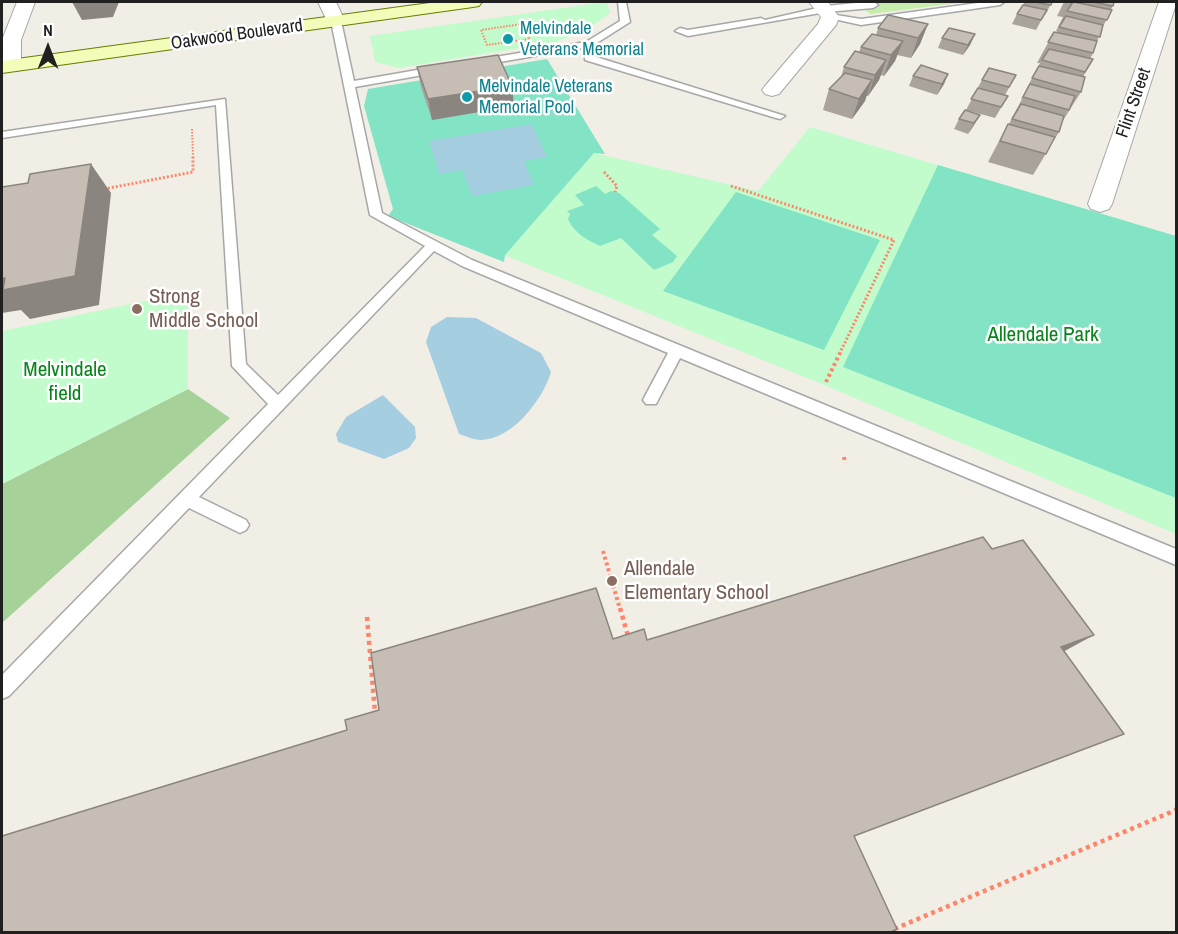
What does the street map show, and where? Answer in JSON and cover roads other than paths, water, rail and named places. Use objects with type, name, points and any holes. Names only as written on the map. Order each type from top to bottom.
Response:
[{"type":"main road","name":"Oakwood Boulevard","points":[[6,66],[473,2]]},
{"type":"street","points":[[6,66],[11,40],[26,2]]},
{"type":"street","points":[[327,2],[336,21]]},
{"type":"street","name":"Flint Street","points":[[1100,204],[1168,2]]},
{"type":"street","points":[[772,90],[827,25],[825,9]]},
{"type":"lane","points":[[471,64],[589,44],[625,22],[622,2]]},
{"type":"lane","points":[[680,31],[688,33],[825,9],[873,5],[869,2]]},
{"type":"lane","points":[[825,9],[861,22],[1000,2]]},
{"type":"lane","points":[[336,21],[376,215],[467,263],[1176,557]]},
{"type":"lane","points":[[589,58],[780,116]]},
{"type":"lane","points":[[349,85],[448,68]]},
{"type":"lane","points":[[2,135],[220,101],[239,366],[278,404]]},
{"type":"lane","points":[[2,689],[433,245]]},
{"type":"lane","points":[[651,400],[677,350]]},
{"type":"lane","points":[[186,499],[240,525]]},
{"type":"water","points":[[532,124],[547,157],[524,161],[534,185],[472,196],[463,170],[439,174],[429,141]]},
{"type":"water","points":[[447,317],[476,318],[541,353],[551,372],[541,394],[525,416],[504,433],[493,438],[478,440],[459,434],[426,342],[431,327]]},
{"type":"water","points":[[383,395],[415,427],[416,438],[409,448],[384,459],[338,442],[336,434],[346,417]]},
{"type":"place","name":"Melvindale Veterans Memorial","points":[[508,39]]},
{"type":"place","name":"Melvindale Veterans Memorial Pool","points":[[467,97]]},
{"type":"place","name":"Strong Middle School","points":[[137,309]]},
{"type":"place","name":"Allendale Elementary School","points":[[612,581]]},
{"type":"park label","name":"Allendale Park","points":[[1043,335]]},
{"type":"park label","name":"Melvindale field","points":[[65,382]]}]
